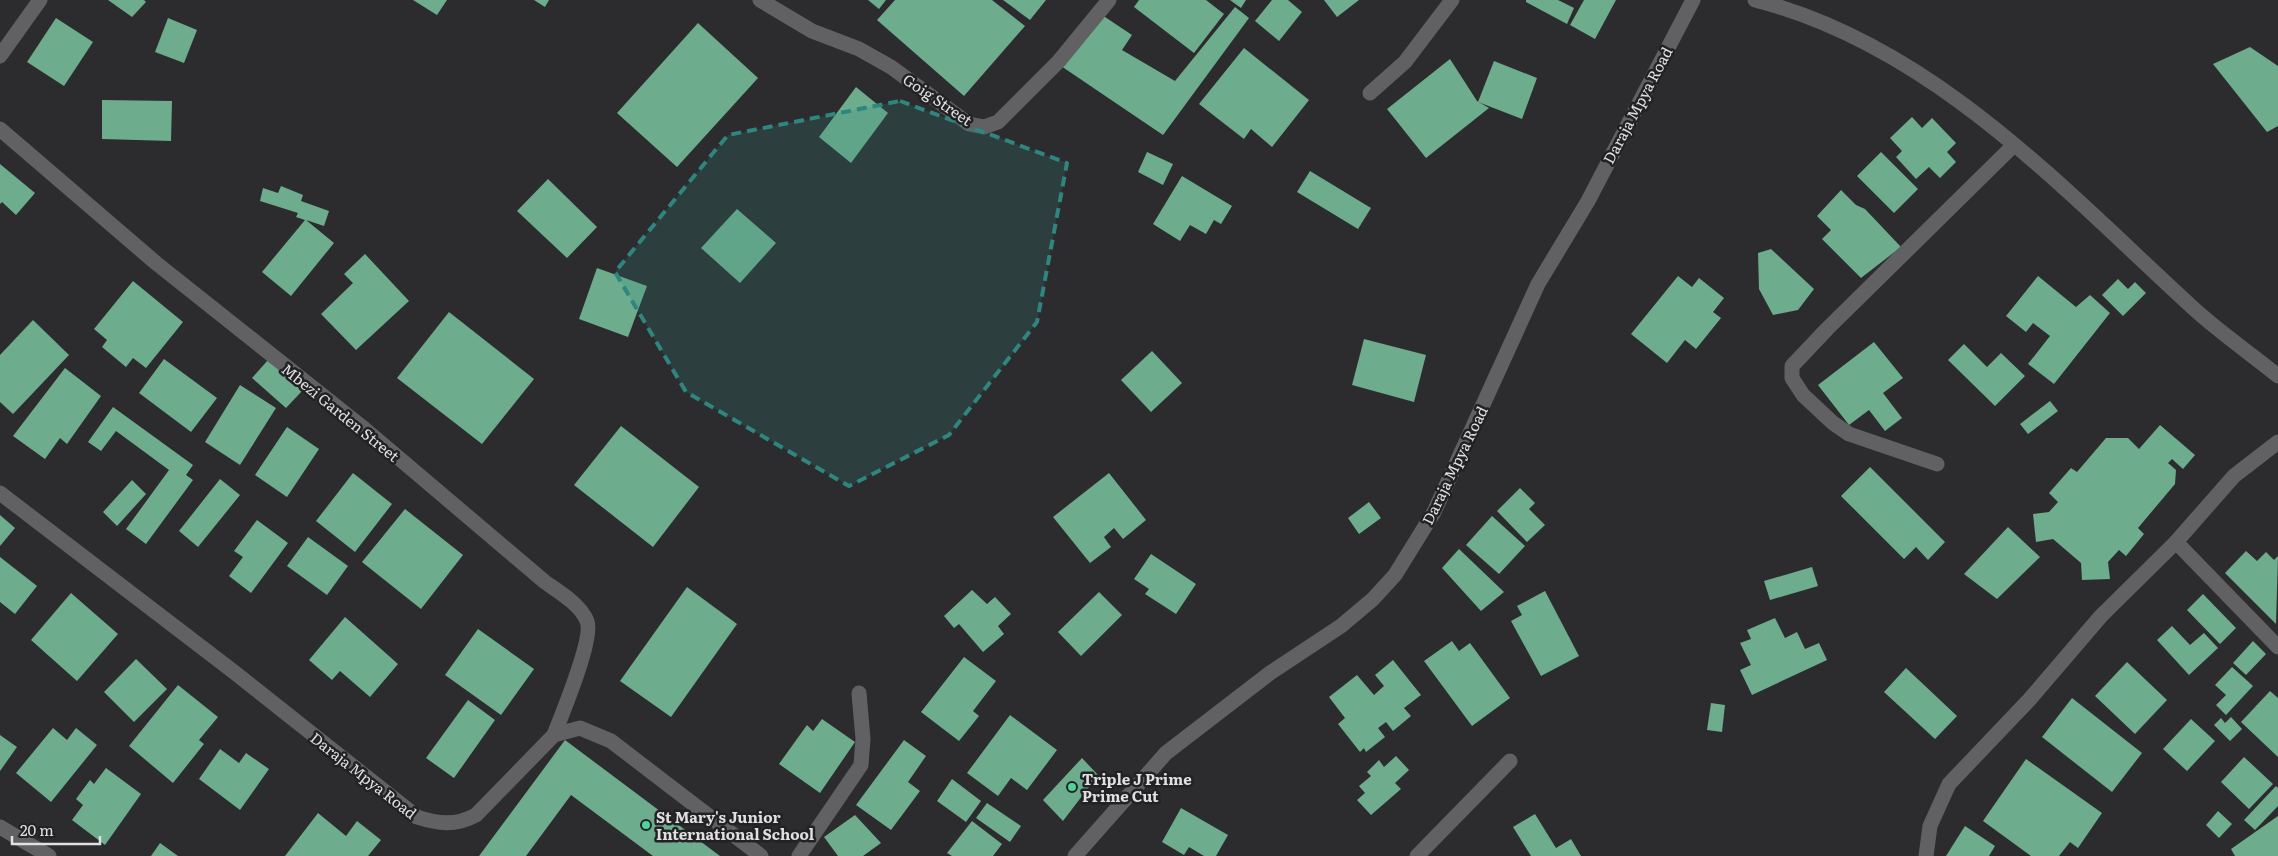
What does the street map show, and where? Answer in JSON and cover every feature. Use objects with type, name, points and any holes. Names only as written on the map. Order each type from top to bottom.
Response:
[{"type":"street","points":[[0,56],[40,0]]},
{"type":"street","name":"Goig Street","points":[[760,0],[812,31],[867,54],[891,67],[969,124],[984,127],[998,122],[1059,61],[1109,0]]},
{"type":"street","points":[[1370,93],[1405,62],[1452,0]]},
{"type":"street","name":"Daraja Mpya Road","points":[[1075,856],[1166,753],[1270,673],[1341,626],[1373,599],[1395,575],[1434,512],[1538,284],[1588,201],[1692,0]]},
{"type":"street","points":[[1755,0],[1793,10],[1881,51],[1945,90],[2014,145],[2103,222],[2194,309],[2278,376]]},
{"type":"street","name":"Mbezi Garden Street","points":[[0,129],[156,263],[361,426],[545,582],[573,602],[588,622],[587,643],[554,735]]},
{"type":"street","points":[[1937,464],[1849,434],[1841,429],[1803,395],[1792,378],[1792,366],[1834,322],[2014,145]]},
{"type":"street","points":[[1926,856],[1930,826],[1948,784],[2029,700],[2101,616],[2176,542],[2234,476],[2278,442]]},
{"type":"street","name":"Daraja Mpya Road","points":[[0,493],[234,672],[417,817],[434,823],[449,823],[464,822],[476,815],[554,735]]},
{"type":"street","points":[[2176,542],[2278,647]]},
{"type":"street","points":[[799,856],[861,765],[863,739],[859,693]]},
{"type":"street","points":[[554,735],[580,728],[610,741],[761,856]]},
{"type":"street","points":[[1418,856],[1510,761]]},
{"type":"street","points":[[0,827],[49,856]]},
{"type":"highlighted area","points":[[900,101],[1067,163],[1037,322],[949,435],[849,486],[686,392],[615,272],[728,135]]},
{"type":"building","points":[[108,0],[144,0],[146,2],[132,17]]},
{"type":"building","points":[[413,0],[447,0],[437,15]]},
{"type":"building","points":[[534,0],[549,0],[545,7]]},
{"type":"building","points":[[868,0],[886,0],[879,9]]},
{"type":"building","points":[[895,0],[992,0],[1025,26],[964,96],[877,20]]},
{"type":"building","points":[[1003,0],[1046,0],[1030,20]]},
{"type":"building","points":[[1139,0],[1206,0],[1224,14],[1194,53],[1134,7]]},
{"type":"building","points":[[1230,0],[1246,0],[1241,8]]},
{"type":"building","points":[[1272,0],[1288,0],[1302,12],[1279,41],[1255,21]]},
{"type":"building","points":[[1324,0],[1359,0],[1337,17]]},
{"type":"building","points":[[1526,0],[1558,0],[1574,8],[1567,24],[1526,2]]},
{"type":"building","points":[[1584,0],[1616,0],[1595,39],[1570,25]]},
{"type":"building","points":[[1235,7],[1249,18],[1163,135],[1061,66],[1099,13],[1132,35],[1122,50],[1175,81]]},
{"type":"building","points":[[56,18],[93,42],[64,86],[27,62]]},
{"type":"building","points":[[168,18],[197,30],[184,63],[155,52]]},
{"type":"building","points":[[698,23],[758,78],[677,167],[617,113]]},
{"type":"building","points":[[2250,47],[2278,66],[2278,126],[2267,132],[2213,64]]},
{"type":"building","points":[[1244,48],[1309,100],[1272,147],[1251,129],[1244,139],[1199,104]]},
{"type":"building","points":[[1450,59],[1477,101],[1489,108],[1426,158],[1387,109]]},
{"type":"building","points":[[1494,61],[1537,78],[1522,119],[1478,102]]},
{"type":"building","points":[[856,87],[888,113],[851,163],[819,137]]},
{"type":"building","points":[[102,100],[172,101],[171,141],[102,139]]},
{"type":"building","points":[[1912,117],[1922,128],[1932,118],[1956,143],[1947,152],[1956,162],[1940,178],[1929,167],[1916,179],[1896,157],[1902,151],[1890,138]]},
{"type":"building","points":[[1147,152],[1173,164],[1163,185],[1138,172]]},
{"type":"building","points":[[1881,152],[1918,189],[1894,213],[1857,176]]},
{"type":"building","points":[[0,164],[35,193],[16,215],[2,202],[0,204]]},
{"type":"building","points":[[1310,171],[1371,208],[1358,229],[1297,192]]},
{"type":"building","points":[[1182,176],[1232,206],[1221,224],[1214,220],[1206,234],[1190,225],[1180,241],[1153,224]]},
{"type":"building","points":[[548,179],[597,227],[567,258],[517,211]]},
{"type":"building","points":[[281,186],[303,195],[301,201],[329,211],[324,226],[306,220],[334,243],[291,296],[262,272],[305,220],[296,217],[298,213],[260,201],[263,188],[278,193]]},
{"type":"building","points":[[1841,190],[1856,205],[1865,209],[1901,247],[1861,278],[1822,239],[1831,230],[1817,216]]},
{"type":"building","points":[[737,209],[776,243],[740,283],[701,248]]},
{"type":"building","points":[[1771,249],[1814,289],[1798,310],[1773,315],[1759,289],[1758,253]]},
{"type":"building","points":[[365,254],[409,301],[356,350],[321,314],[353,283],[344,274]]},
{"type":"building","points":[[597,268],[647,286],[628,337],[579,319]]},
{"type":"building","points":[[1678,276],[1692,287],[1699,278],[1724,298],[1713,312],[1721,318],[1696,349],[1685,340],[1667,363],[1631,334]]},
{"type":"building","points":[[2038,276],[2076,307],[2090,295],[2110,313],[2054,384],[2028,364],[2050,336],[2033,323],[2026,332],[2006,316]]},
{"type":"building","points":[[2118,279],[2128,289],[2135,282],[2146,293],[2123,316],[2102,295]]},
{"type":"building","points":[[133,281],[183,322],[146,368],[133,358],[126,367],[102,347],[107,340],[94,329]]},
{"type":"building","points":[[449,312],[534,379],[482,444],[397,378]]},
{"type":"building","points":[[33,320],[69,355],[13,414],[0,402],[0,355]]},
{"type":"building","points":[[1364,339],[1426,355],[1414,402],[1352,385]]},
{"type":"building","points":[[1874,342],[1903,378],[1883,393],[1902,418],[1885,431],[1869,410],[1849,425],[1818,385]]},
{"type":"building","points":[[1964,344],[1987,367],[2001,353],[2025,376],[1995,406],[1948,360]]},
{"type":"building","points":[[1152,351],[1182,383],[1151,412],[1121,380]]},
{"type":"building","points":[[164,359],[217,398],[191,432],[139,393]]},
{"type":"building","points":[[268,360],[302,391],[286,408],[252,378]]},
{"type":"building","points":[[65,368],[101,396],[67,444],[60,438],[45,459],[13,436]]},
{"type":"building","points":[[240,385],[276,408],[240,465],[205,442]]},
{"type":"building","points":[[2050,401],[2058,411],[2028,434],[2020,424]]},
{"type":"building","points":[[113,407],[193,465],[186,475],[193,480],[146,544],[126,529],[169,470],[116,431],[101,451],[88,442]]},
{"type":"building","points":[[2160,425],[2195,455],[2183,469],[2172,459],[2168,463],[2176,470],[2175,484],[2138,528],[2144,534],[2126,556],[2119,550],[2108,562],[2110,579],[2082,580],[2081,563],[2053,539],[2036,542],[2033,514],[2049,512],[2058,502],[2049,493],[2071,468],[2077,472],[2106,438],[2128,438],[2139,449]]},
{"type":"building","points":[[621,426],[699,487],[653,547],[574,485]]},
{"type":"building","points":[[287,427],[319,449],[287,497],[255,475]]},
{"type":"building","points":[[1870,467],[1945,542],[1928,560],[1916,547],[1904,559],[1841,496]]},
{"type":"building","points":[[353,473],[392,504],[355,552],[316,521]]},
{"type":"building","points":[[1109,473],[1146,520],[1123,539],[1114,528],[1104,537],[1111,547],[1090,563],[1053,517]]},
{"type":"building","points":[[220,479],[240,495],[198,547],[179,531]]},
{"type":"building","points":[[132,480],[146,494],[117,526],[103,512]]},
{"type":"building","points":[[1520,488],[1535,503],[1529,509],[1545,525],[1527,542],[1497,511]]},
{"type":"building","points":[[1369,502],[1381,518],[1359,534],[1348,518]]},
{"type":"building","points":[[405,509],[463,555],[421,609],[362,562]]},
{"type":"building","points":[[0,515],[15,528],[0,546]]},
{"type":"building","points":[[1492,516],[1525,546],[1499,574],[1466,545]]},
{"type":"building","points":[[257,520],[288,543],[251,593],[229,576],[243,557],[234,551]]},
{"type":"building","points":[[2008,527],[2040,557],[1997,599],[1964,574]]},
{"type":"building","points":[[308,537],[348,566],[327,595],[287,566]]},
{"type":"building","points":[[1459,549],[1504,592],[1481,611],[1442,568]]},
{"type":"building","points":[[2246,551],[2257,561],[2266,552],[2274,560],[2278,556],[2276,624],[2225,573]]},
{"type":"building","points":[[1151,554],[1196,584],[1176,614],[1145,594],[1149,589],[1134,579]]},
{"type":"building","points":[[0,557],[37,586],[15,614],[0,602]]},
{"type":"building","points":[[1812,567],[1818,586],[1770,600],[1764,581]]},
{"type":"building","points":[[687,587],[737,624],[671,717],[620,681]]},
{"type":"building","points":[[972,590],[987,604],[995,597],[1011,614],[998,626],[1004,634],[983,652],[959,624],[954,628],[944,616]]},
{"type":"building","points":[[1545,591],[1579,656],[1541,676],[1511,621],[1522,615],[1517,606]]},
{"type":"building","points":[[1099,592],[1122,615],[1081,656],[1058,632]]},
{"type":"building","points":[[71,593],[118,634],[77,681],[31,640]]},
{"type":"building","points":[[2203,594],[2236,628],[2220,644],[2187,610]]},
{"type":"building","points":[[345,617],[398,664],[370,697],[340,671],[332,680],[309,660]]},
{"type":"building","points":[[1775,618],[1785,638],[1797,632],[1805,649],[1819,643],[1827,660],[1752,695],[1740,670],[1751,665],[1740,643],[1751,639],[1747,630]]},
{"type":"building","points":[[2172,626],[2190,645],[2204,633],[2218,648],[2189,675],[2157,640]]},
{"type":"building","points":[[478,629],[534,669],[501,715],[445,675]]},
{"type":"building","points":[[1452,641],[1459,651],[1470,643],[1510,698],[1472,726],[1424,661]]},
{"type":"building","points":[[2253,641],[2266,654],[2246,675],[2233,663]]},
{"type":"building","points":[[964,657],[996,681],[973,711],[979,716],[959,741],[921,712]]},
{"type":"building","points":[[136,659],[167,689],[134,722],[104,692]]},
{"type":"building","points":[[1393,660],[1421,695],[1404,708],[1411,716],[1393,731],[1386,722],[1378,728],[1385,737],[1366,752],[1364,748],[1360,752],[1338,724],[1345,718],[1329,697],[1357,675],[1374,695],[1384,686],[1375,675]]},
{"type":"building","points":[[2127,662],[2167,700],[2135,734],[2095,696]]},
{"type":"building","points":[[2232,667],[2253,686],[2226,715],[2216,705],[2226,695],[2215,685]]},
{"type":"building","points":[[1906,668],[1957,716],[1935,739],[1884,692]]},
{"type":"building","points":[[178,685],[218,717],[199,740],[204,744],[173,783],[129,746]]},
{"type":"building","points":[[2270,691],[2278,698],[2278,757],[2241,722]]},
{"type":"building","points":[[2072,698],[2142,753],[2112,792],[2042,737]]},
{"type":"building","points":[[468,700],[495,720],[454,778],[426,758]]},
{"type":"building","points":[[1711,703],[1725,705],[1722,732],[1707,730]]},
{"type":"building","points":[[1010,715],[1057,750],[1027,790],[1011,778],[998,796],[967,773]]},
{"type":"building","points":[[2231,717],[2242,729],[2230,741],[2214,725],[2221,718],[2225,723]]},
{"type":"building","points":[[822,719],[855,742],[820,793],[779,764],[807,725],[813,731]]},
{"type":"building","points":[[2191,719],[2215,741],[2187,771],[2163,749]]},
{"type":"building","points":[[53,728],[67,740],[76,728],[97,745],[51,802],[16,773]]},
{"type":"building","points":[[0,735],[17,747],[0,771]]},
{"type":"building","name":"St Mary's Junior International School","points":[[565,740],[720,856],[653,856],[571,795],[526,856],[479,856]]},
{"type":"building","points":[[904,740],[926,756],[908,782],[920,791],[891,830],[856,805]]},
{"type":"building","points":[[220,749],[239,763],[246,753],[269,769],[240,810],[199,779]]},
{"type":"building","points":[[1396,756],[1409,770],[1395,783],[1401,789],[1371,815],[1357,800],[1365,793],[1359,786],[1371,776],[1367,772],[1379,760],[1384,767]]},
{"type":"building","points":[[2244,757],[2273,784],[2249,809],[2221,782]]},
{"type":"building","name":"Triple J Prime Prime Cut","points":[[1082,758],[1098,775],[1063,821],[1043,800]]},
{"type":"building","points":[[2026,759],[2102,813],[2078,848],[2070,842],[2059,856],[2031,856],[1983,821]]},
{"type":"building","points":[[106,768],[141,794],[105,845],[72,820],[83,805],[76,799],[90,780],[94,784]]},
{"type":"building","points":[[952,779],[981,801],[966,822],[937,801]]},
{"type":"building","points":[[2276,786],[2278,788],[2278,806],[2255,830],[2244,820]]},
{"type":"building","points":[[987,803],[1021,826],[1010,842],[976,818]]},
{"type":"building","points":[[1181,808],[1228,835],[1216,856],[1204,856],[1189,847],[1184,855],[1162,842]]},
{"type":"building","points":[[2218,811],[2232,824],[2219,838],[2206,825]]},
{"type":"building","points":[[318,813],[346,836],[357,821],[381,840],[368,856],[285,856]]},
{"type":"building","points":[[1535,814],[1556,848],[1571,839],[1581,856],[1531,856],[1513,827]]},
{"type":"building","points":[[855,815],[881,843],[863,856],[838,856],[824,837]]},
{"type":"building","points":[[2278,816],[2278,856],[2235,856],[2231,849]]},
{"type":"building","points":[[972,821],[1002,844],[993,856],[952,856],[947,853]]},
{"type":"building","points":[[1965,826],[1995,846],[1989,856],[1946,856]]},
{"type":"building","points":[[160,843],[178,856],[151,856]]},
{"type":"place","name":"Triple J Prime Prime Cut","points":[[1072,787]]},
{"type":"place","name":"St Mary's Junior International School","points":[[646,825]]}]
